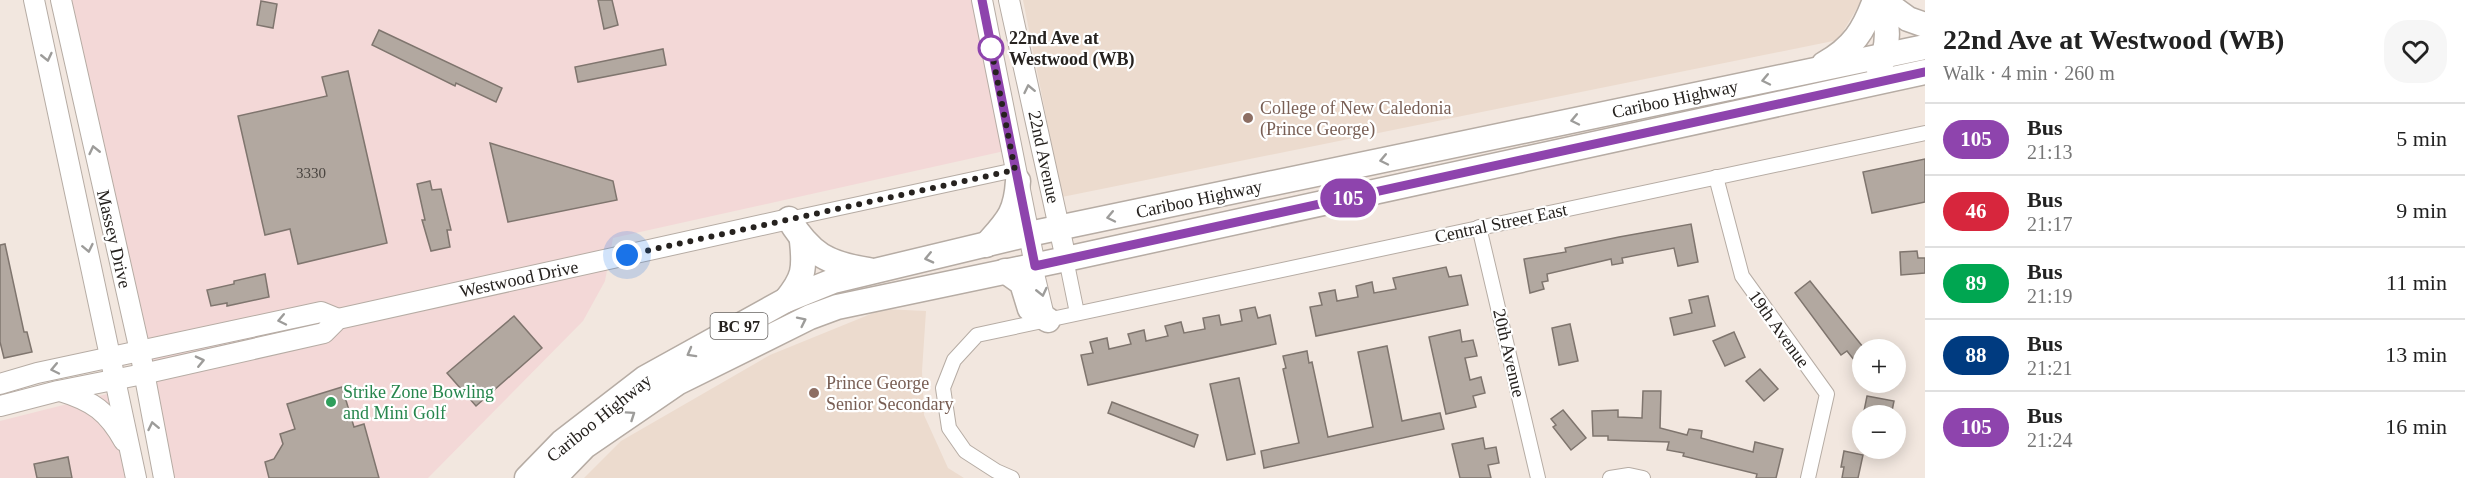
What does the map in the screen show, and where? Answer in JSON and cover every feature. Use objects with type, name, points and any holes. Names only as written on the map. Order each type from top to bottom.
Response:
[{"type":"highway","points":[[1878,0],[1925,26]]},
{"type":"highway","points":[[1862,85],[1879,70],[1885,55],[1888,31],[1885,14],[1878,0]]},
{"type":"highway","points":[[1809,71],[1843,51],[1859,36],[1878,0]]},
{"type":"highway","name":"Cariboo Highway","points":[[527,478],[562,442],[645,378],[786,300],[833,281],[1029,234],[1925,47]]},
{"type":"highway","name":"Cariboo Highway","points":[[554,478],[585,446],[677,383],[810,317],[865,299],[1035,266],[1862,85],[1922,76]]},
{"type":"highway","points":[[986,245],[1007,221],[1016,203],[1016,176]]},
{"type":"highway","points":[[789,219],[802,241],[829,260],[848,267],[874,271]]},
{"type":"highway","points":[[786,300],[797,287],[803,274],[802,241]]},
{"type":"highway","points":[[1005,271],[1022,283],[1030,309],[1048,320]]},
{"type":"street","name":"Massey Drive","points":[[34,0],[136,478]]},
{"type":"street","name":"Massey Drive","points":[[61,0],[140,351],[164,478]]},
{"type":"street","name":"22nd Avenue","points":[[982,0],[1016,176],[1048,320]]},
{"type":"street","name":"22nd Avenue","points":[[1009,0],[1077,313]]},
{"type":"street","name":"Central Street East","points":[[1012,478],[996,471],[965,451],[949,428],[943,388],[954,360],[977,334],[1925,133]]},
{"type":"street","name":"Westwood Drive","points":[[0,406],[58,391],[143,375],[324,333],[339,319],[789,219],[1016,176]]},
{"type":"street","name":"19th Avenue","points":[[1716,177],[1742,276],[1827,394],[1808,478]]},
{"type":"street","name":"20th Avenue","points":[[1479,227],[1538,478]]},
{"type":"street","name":"Westwood Drive","points":[[0,384],[37,373],[321,312],[339,319]]},
{"type":"street","points":[[58,391],[81,397],[101,410],[114,423],[132,456]]},
{"type":"street","points":[[1610,478],[1629,475],[1643,478]]},
{"type":"shaded area","points":[[71,0],[981,0],[1009,150],[613,238],[605,281],[583,321],[428,478],[174,478]]},
{"type":"shaded area","name":"College of New Caledonia (Prince George)","points":[[1023,0],[1862,0],[1838,40],[1062,197]]},
{"type":"shaded area","name":"Prince George Senior Secondary","points":[[883,309],[926,311],[922,371],[924,415],[948,468],[964,478],[584,478],[621,441],[770,355]]},
{"type":"shaded area","points":[[107,394],[126,478],[0,478],[0,421]]},
{"type":"building","points":[[598,0],[612,0],[618,25],[604,29]]},
{"type":"building","points":[[261,1],[277,4],[273,28],[257,25]]},
{"type":"building","points":[[379,30],[502,88],[496,102],[456,83],[455,86],[372,45]]},
{"type":"building","points":[[663,49],[666,65],[578,82],[575,67]]},
{"type":"building","points":[[348,71],[387,243],[298,264],[290,229],[265,235],[238,116],[327,96],[322,77]]},
{"type":"building","points":[[490,143],[613,181],[617,200],[508,222]]},
{"type":"building","points":[[1925,159],[1925,202],[1872,213],[1863,172]]},
{"type":"building","points":[[430,181],[432,190],[441,189],[451,230],[447,230],[450,247],[431,251],[422,220],[425,220],[417,184]]},
{"type":"building","points":[[1691,224],[1698,262],[1678,266],[1674,248],[1622,258],[1623,263],[1612,265],[1611,259],[1547,274],[1548,281],[1542,282],[1544,289],[1530,293],[1524,259],[1566,252],[1565,248]]},
{"type":"building","points":[[5,244],[24,332],[27,332],[32,352],[4,358],[0,342],[0,245]]},
{"type":"building","points":[[1917,251],[1918,258],[1925,258],[1925,273],[1901,275],[1900,252]]},
{"type":"building","points":[[1446,267],[1449,277],[1461,275],[1468,305],[1316,336],[1310,307],[1322,305],[1319,293],[1335,290],[1337,301],[1358,297],[1356,286],[1372,282],[1374,293],[1396,289],[1393,278]]},
{"type":"building","points":[[265,274],[269,297],[227,306],[227,303],[211,306],[207,290]]},
{"type":"building","points":[[1810,281],[1857,339],[1852,339],[1852,357],[1847,351],[1841,355],[1795,293]]},
{"type":"building","points":[[1708,296],[1715,326],[1674,335],[1670,318],[1692,313],[1689,300]]},
{"type":"building","points":[[1255,307],[1258,318],[1270,315],[1276,344],[1088,385],[1081,355],[1093,353],[1090,342],[1107,338],[1109,349],[1131,344],[1128,334],[1144,330],[1146,341],[1168,336],[1165,326],[1181,322],[1184,333],[1205,329],[1203,318],[1219,315],[1221,325],[1242,321],[1240,310]]},
{"type":"building","points":[[514,316],[542,348],[476,406],[447,373]]},
{"type":"building","points":[[1570,324],[1578,361],[1559,365],[1552,328]]},
{"type":"building","points":[[1460,330],[1462,342],[1473,340],[1477,356],[1465,358],[1470,380],[1481,377],[1485,393],[1473,396],[1476,407],[1446,414],[1429,337]]},
{"type":"building","points":[[1734,332],[1745,357],[1725,366],[1713,341]]},
{"type":"building","points":[[1387,346],[1402,421],[1440,413],[1444,429],[1264,468],[1261,451],[1299,443],[1283,369],[1286,368],[1283,356],[1307,351],[1309,363],[1312,362],[1328,437],[1373,427],[1358,352]]},
{"type":"building","points":[[1760,369],[1778,389],[1764,401],[1746,381]]},
{"type":"building","points":[[1239,378],[1255,454],[1227,460],[1210,384]]},
{"type":"building","points":[[342,387],[354,427],[364,424],[379,478],[269,478],[265,462],[274,459],[283,444],[280,434],[295,429],[287,404]]},
{"type":"building","points":[[1643,391],[1661,391],[1660,428],[1687,435],[1689,429],[1702,431],[1701,438],[1753,452],[1755,442],[1783,449],[1776,478],[1756,478],[1757,474],[1683,456],[1684,453],[1667,450],[1669,442],[1608,440],[1608,436],[1593,436],[1592,411],[1618,410],[1618,417],[1642,418]]},
{"type":"building","points":[[1867,396],[1894,401],[1893,405],[1865,405]]},
{"type":"building","points":[[1112,402],[1198,435],[1194,447],[1108,413]]},
{"type":"building","points":[[1563,410],[1586,438],[1571,450],[1553,427],[1556,425],[1551,419]]},
{"type":"building","points":[[1483,438],[1485,449],[1496,447],[1499,463],[1488,465],[1491,478],[1460,478],[1452,444]]},
{"type":"building","points":[[1844,451],[1852,453],[1852,459],[1862,459],[1858,478],[1842,478],[1844,467],[1841,467]]},
{"type":"building","points":[[68,457],[72,478],[37,478],[34,464]]},
{"type":"bus line","name":"105","points":[[982,0],[1035,266],[1925,72]]},
{"type":"place","name":"22nd Ave at Westwood (WB)","points":[[991,48]]},
{"type":"place","name":"College of New Caledonia (Prince George)","points":[[1248,118]]},
{"type":"place","name":"Prince George Senior Secondary","points":[[814,393]]},
{"type":"place","name":"Strike Zone Bowling and Mini Golf","points":[[331,402]]},
{"type":"route","points":[[627,255],[1015,170],[990,43],[991,48]]}]
